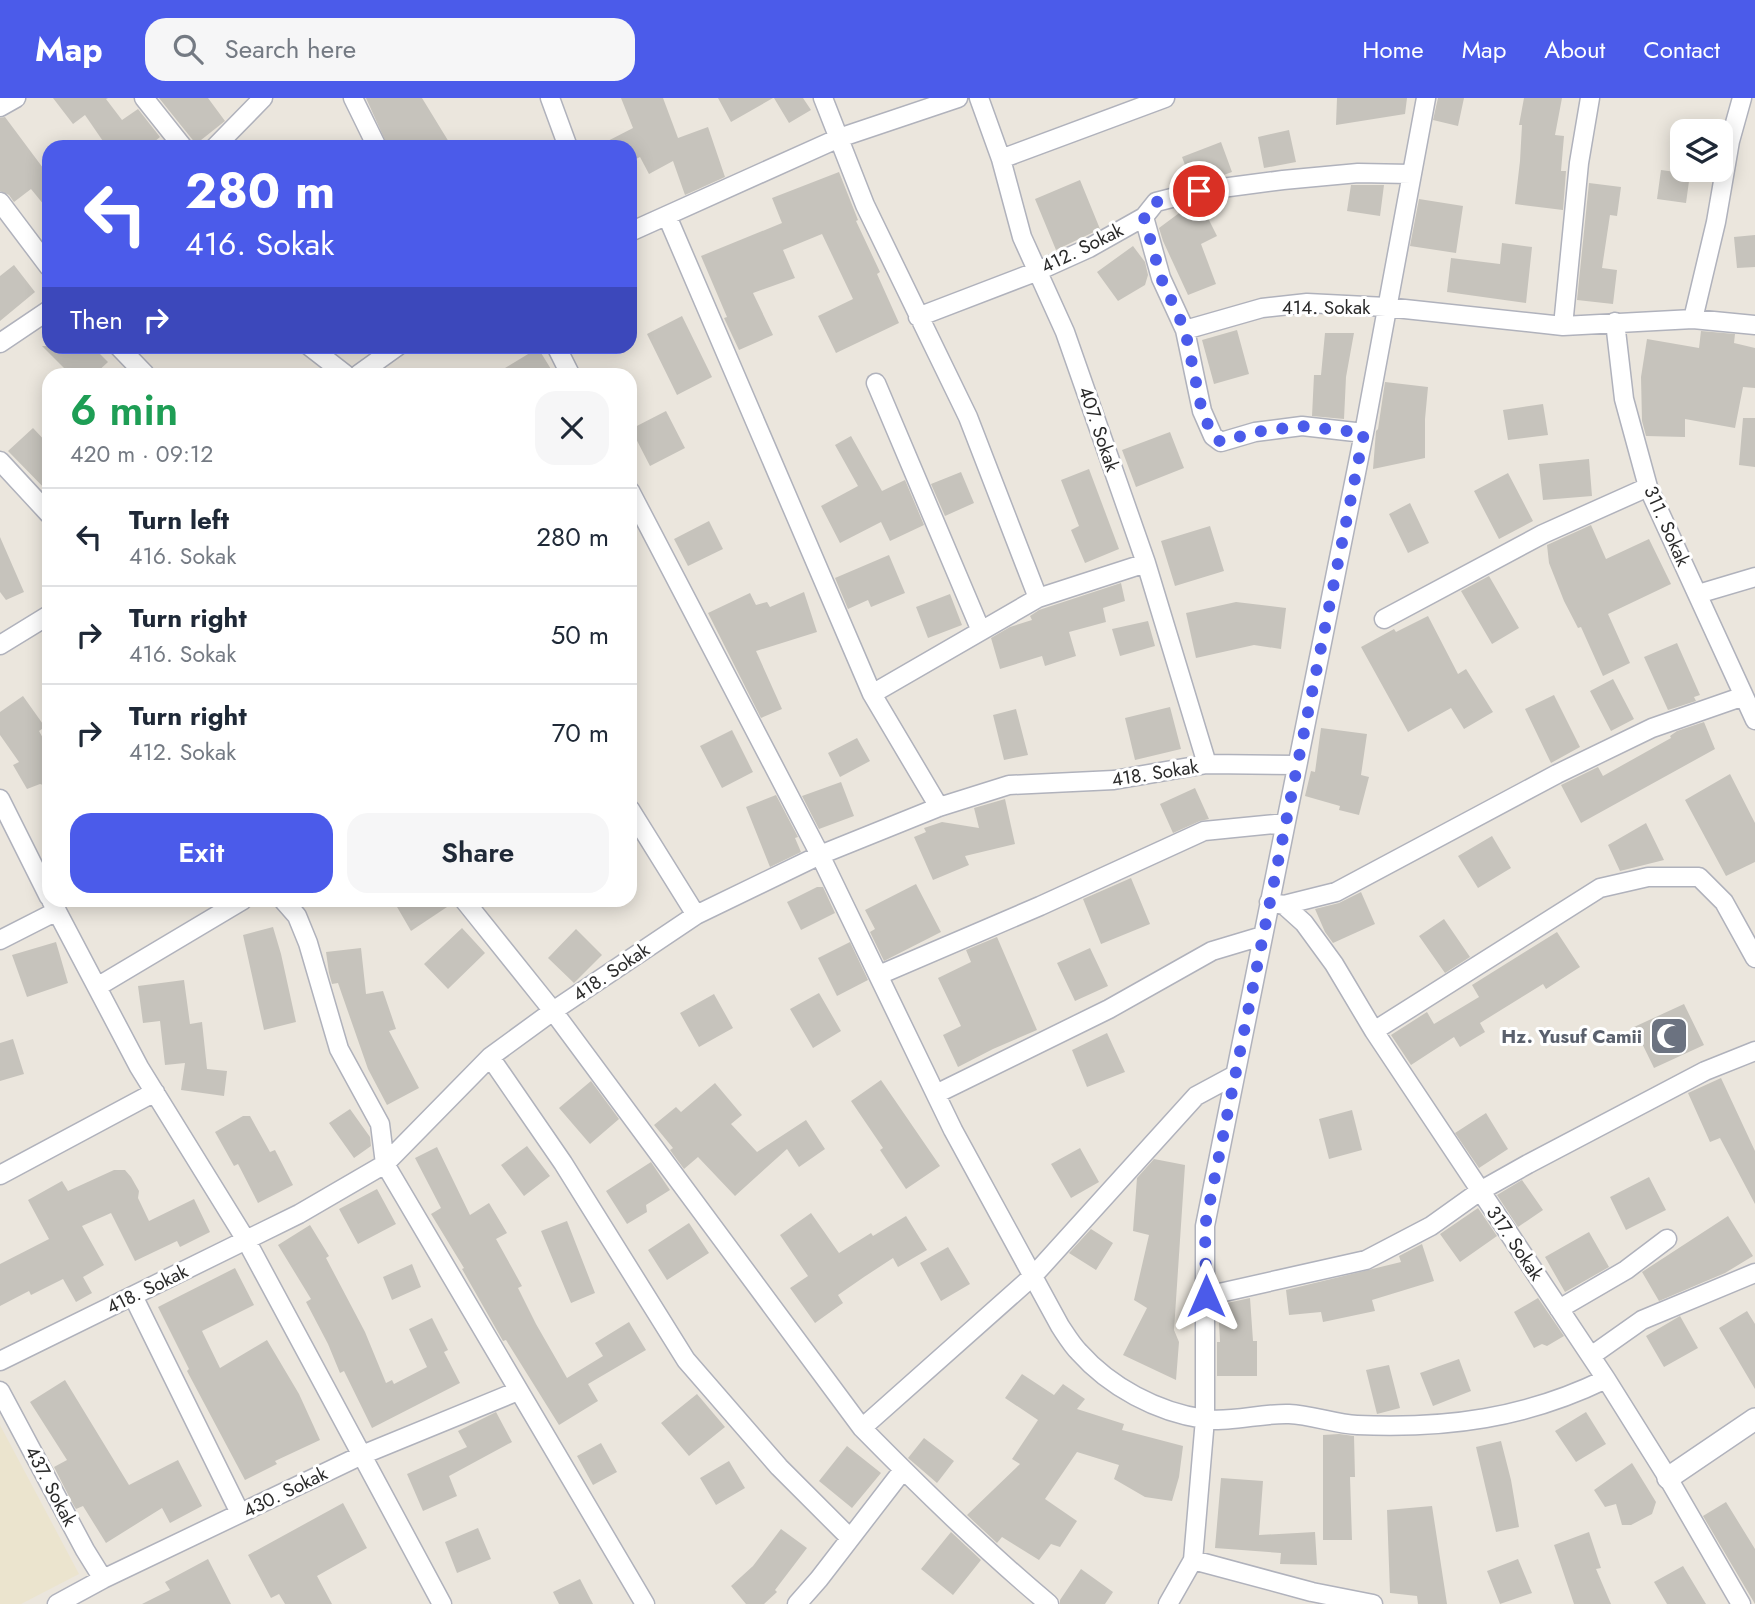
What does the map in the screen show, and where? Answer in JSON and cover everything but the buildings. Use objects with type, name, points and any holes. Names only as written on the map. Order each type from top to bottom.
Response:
[{"type":"street","points":[[0,107],[16,98]]},
{"type":"street","points":[[144,98],[177,140]]},
{"type":"street","points":[[222,140],[263,98]]},
{"type":"street","points":[[353,98],[374,140]]},
{"type":"street","points":[[550,98],[565,140]]},
{"type":"street","points":[[823,98],[865,205],[968,417],[1038,598]]},
{"type":"street","points":[[637,229],[839,138],[958,98]]},
{"type":"street","name":"407. Sokak","points":[[979,98],[1001,159],[1022,237],[1065,332],[1146,563],[1207,765]]},
{"type":"street","points":[[1001,159],[1165,98]]},
{"type":"street","points":[[1168,1604],[1193,1560],[1205,1419],[1205,1226],[1262,936],[1277,903],[1285,823],[1364,433],[1426,98]]},
{"type":"street","points":[[1563,326],[1579,163],[1590,98]]},
{"type":"street","points":[[1693,319],[1716,222],[1730,141],[1742,98]]},
{"type":"street","name":"412. Sokak","points":[[918,317],[1090,248],[1144,217],[1156,202],[1199,191],[1339,174],[1411,174]]},
{"type":"street","points":[[0,202],[42,258]]},
{"type":"street","points":[[667,216],[872,694],[939,807]]},
{"type":"street","points":[[1144,217],[1161,278],[1185,330],[1202,411],[1213,436],[1221,442],[1255,432],[1301,426],[1364,433]]},
{"type":"street","name":"414. Sokak","points":[[1185,330],[1262,308],[1307,303],[1386,307],[1563,326],[1693,319],[1755,325]]},
{"type":"street","points":[[0,343],[42,315]]},
{"type":"street","name":"311. Sokak","points":[[1615,322],[1624,399],[1648,487],[1755,720]]},
{"type":"street","points":[[126,354],[139,368]]},
{"type":"street","points":[[319,354],[337,368]]},
{"type":"street","points":[[367,368],[387,354]]},
{"type":"street","points":[[876,383],[981,631]]},
{"type":"street","points":[[0,461],[42,506]]},
{"type":"street","points":[[1384,619],[1543,534],[1648,487]]},
{"type":"street","points":[[637,504],[820,855],[936,1094],[1033,1276],[1078,1351],[1100,1373],[1153,1406],[1205,1419],[1290,1414],[1356,1425],[1458,1424],[1496,1418],[1571,1396],[1606,1379]]},
{"type":"street","points":[[872,694],[1038,598],[1146,563]]},
{"type":"street","points":[[1698,594],[1755,577]]},
{"type":"street","points":[[0,645],[42,619]]},
{"type":"street","points":[[1277,903],[1336,892],[1558,774],[1652,728],[1744,696]]},
{"type":"street","name":"418. Sokak","points":[[0,1362],[299,1214],[385,1164],[490,1057],[553,1011],[695,915],[820,855],[939,807],[1009,785],[1114,780],[1207,765],[1297,765]]},
{"type":"street","points":[[0,799],[42,882]]},
{"type":"street","points":[[637,820],[695,915]]},
{"type":"street","points":[[879,975],[1040,906],[1204,831],[1285,823]]},
{"type":"street","points":[[1374,1031],[1600,888],[1647,877],[1699,877],[1724,902],[1755,958]]},
{"type":"street","name":"317. Sokak","points":[[1277,903],[1304,923],[1334,964],[1374,1031],[1606,1379],[1668,1478],[1741,1604]]},
{"type":"street","points":[[0,940],[45,907]]},
{"type":"street","points":[[55,907],[139,1067],[246,1240],[442,1604]]},
{"type":"street","points":[[97,987],[231,907]]},
{"type":"street","points":[[289,907],[297,916],[308,943],[339,1049],[380,1124],[385,1164],[645,1604]]},
{"type":"street","points":[[470,907],[553,1011],[862,1428],[1007,1569],[1049,1604]]},
{"type":"street","points":[[936,1094],[1109,1009],[1212,951],[1262,936]]},
{"type":"street","points":[[1206,1296],[1366,1260],[1432,1226],[1480,1191],[1705,1071],[1755,1051]]},
{"type":"street","points":[[490,1057],[563,1163],[686,1360],[779,1467],[850,1538]]},
{"type":"street","points":[[862,1428],[1033,1276],[1196,1096],[1235,1075]]},
{"type":"street","points":[[0,1175],[155,1092]]},
{"type":"street","points":[[1559,1309],[1626,1270],[1667,1239]]},
{"type":"street","points":[[1591,1356],[1642,1320],[1755,1273]]},
{"type":"street","points":[[133,1296],[240,1513]]},
{"type":"street","name":"437. Sokak","points":[[0,1391],[103,1579]]},
{"type":"street","name":"430. Sokak","points":[[57,1604],[103,1579],[362,1455],[518,1391]]},
{"type":"street","points":[[1668,1478],[1755,1419]]},
{"type":"street","points":[[797,1604],[903,1470]]},
{"type":"street","points":[[1193,1560],[1311,1592],[1373,1604]]},
{"type":"shaded area","points":[[0,1425],[79,1574],[21,1604],[0,1604]]},
{"type":"place","name":"Hz. Yusuf Camii","points":[[1669,1036]]},
{"type":"route","points":[[1199,191],[1156,202],[1144,217],[1161,278],[1185,330],[1202,411],[1213,436],[1221,442],[1255,432],[1301,426],[1364,433],[1205,1226],[1206,1296]]}]
